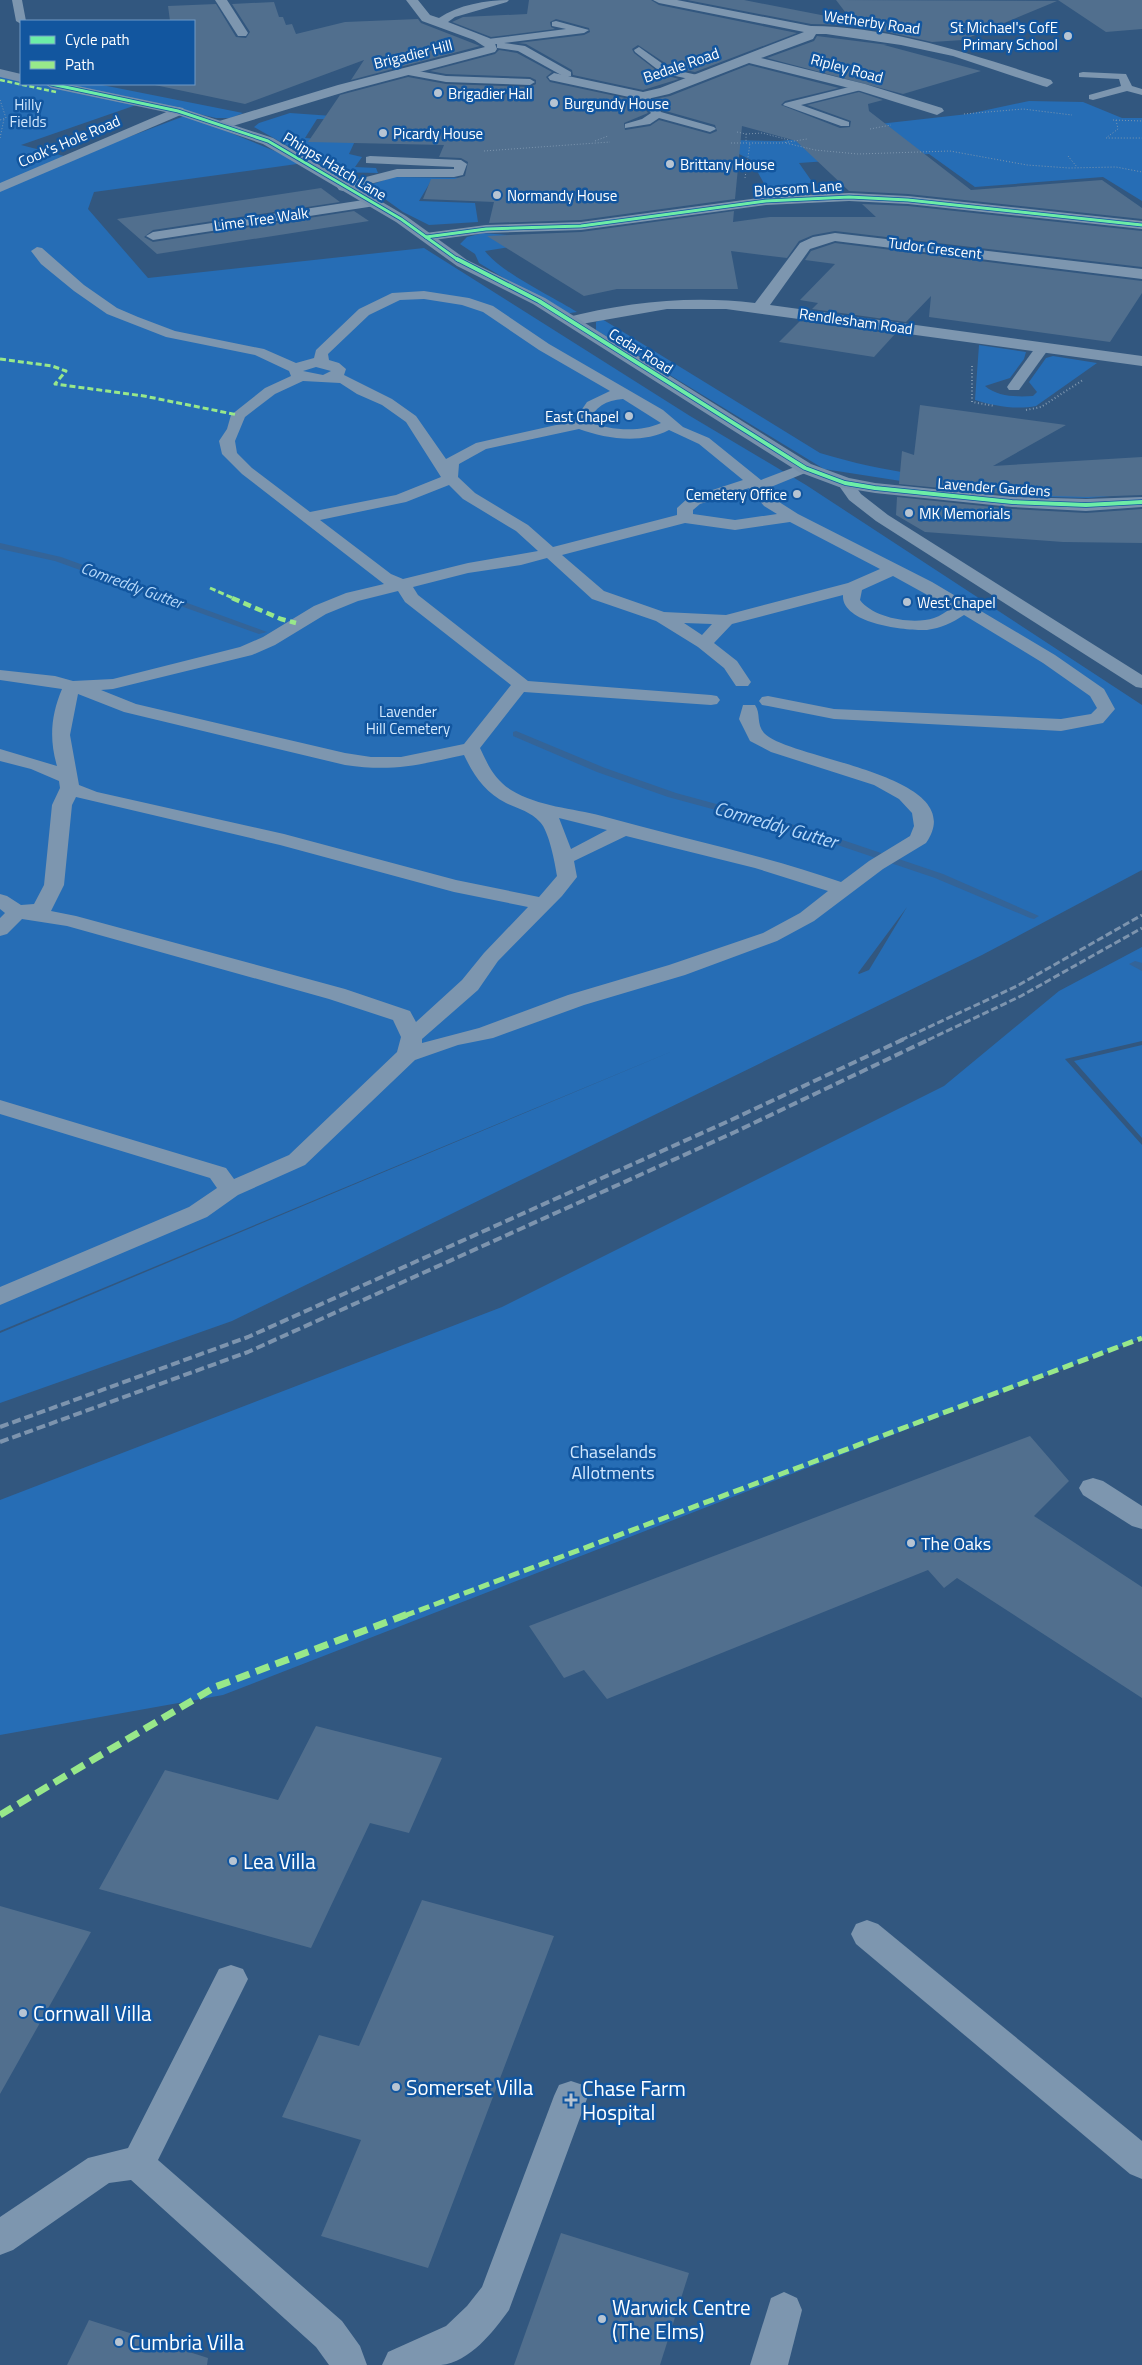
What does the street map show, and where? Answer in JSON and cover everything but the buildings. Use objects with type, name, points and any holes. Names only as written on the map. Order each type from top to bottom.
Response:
[{"type":"street","points":[[221,0],[242,33]]},
{"type":"street","points":[[412,0],[426,18],[441,22]]},
{"type":"street","name":"Brigadier Hill","points":[[221,125],[491,49],[489,44],[481,37],[442,25],[441,22],[451,16],[503,0]]},
{"type":"street","name":"Wetherby Road","points":[[659,0],[811,30],[826,30],[931,47],[974,58],[1047,83]]},
{"type":"street","name":"Bedale Road","points":[[554,78],[643,96],[664,91],[809,36],[811,30]]},
{"type":"street","name":"Ripley Road","points":[[748,59],[861,87],[937,112]]},
{"type":"street","points":[[0,73],[20,78]]},
{"type":"street","name":"Phipps Hatch Lane","points":[[56,85],[178,111],[268,141],[370,203],[401,219],[426,237]]},
{"type":"street","name":"Cook's Hole Road","points":[[0,188],[178,111]]},
{"type":"street","name":"Blossom Lane","points":[[426,237],[486,229],[581,226],[766,201],[832,197],[908,200],[1142,225]]},
{"type":"street","name":"Lime Tree Walk","points":[[153,236],[370,203]]},
{"type":"street","name":"Cedar Road","points":[[426,237],[462,263],[539,302],[805,468],[845,483]]},
{"type":"street","name":"Tudor Crescent","points":[[760,308],[805,246],[818,240],[835,237],[1142,274]]},
{"type":"street","name":"Rendlesham Road","points":[[570,321],[648,305],[718,303],[1142,361]]},
{"type":"street","name":"Lavender Gardens","points":[[845,483],[913,493],[1012,502],[1086,505],[1142,502]]},
{"type":"lane","points":[[17,0],[21,20]]},
{"type":"lane","points":[[489,44],[584,30],[556,24]]},
{"type":"lane","points":[[489,44],[521,48],[567,74]]},
{"type":"lane","points":[[639,50],[666,71],[698,78]]},
{"type":"lane","points":[[407,72],[446,79],[530,82]]},
{"type":"lane","points":[[1083,75],[1122,76],[1127,88]]},
{"type":"lane","points":[[845,124],[789,105],[861,87]]},
{"type":"lane","points":[[1093,97],[1127,88],[1142,92]]},
{"type":"lane","points":[[643,96],[658,114],[710,129]]},
{"type":"lane","points":[[629,126],[646,122],[658,114]]},
{"type":"lane","points":[[343,187],[397,173],[454,174],[459,172],[461,164],[370,160]]},
{"type":"lane","points":[[37,251],[46,262],[79,288],[112,310],[133,320],[171,334],[259,352],[315,380],[344,379],[362,391],[387,402],[411,419],[450,478],[470,496],[522,528],[598,595],[662,617],[704,642],[731,665],[742,682]]},
{"type":"lane","points":[[322,363],[321,353],[364,312],[397,296],[424,294],[464,301],[488,309],[520,332],[658,413],[670,424],[704,441],[755,484],[770,503],[792,517],[841,541],[964,608],[984,622],[1027,645],[1098,693],[1106,709],[1097,719],[1061,725],[834,714],[768,701]]},
{"type":"lane","points":[[1014,387],[1044,347]]},
{"type":"lane","points":[[331,378],[337,375],[339,369],[322,363],[304,365],[298,373],[238,415],[228,441],[230,454],[247,471],[386,578],[404,586],[411,598],[523,686]]},
{"type":"lane","points":[[580,424],[583,414],[595,401],[609,395],[626,394]]},
{"type":"lane","points":[[450,478],[451,462],[481,446],[580,424],[591,429],[624,433],[650,432],[670,424]]},
{"type":"lane","points":[[424,436],[481,446]]},
{"type":"lane","points":[[685,518],[685,508],[694,501],[805,468]]},
{"type":"lane","points":[[307,517],[408,495],[437,487],[450,478]]},
{"type":"lane","points":[[845,483],[855,497],[882,518],[1142,682]]},
{"type":"lane","points":[[72,686],[113,684],[246,651],[269,641],[320,610],[352,597],[404,586],[415,580],[550,553],[685,518],[735,525],[792,517]]},
{"type":"lane","points":[[662,617],[726,620],[854,587],[872,576],[894,570]]},
{"type":"lane","points":[[854,587],[851,596],[852,602],[859,609],[888,622],[911,624],[936,623],[964,608]]},
{"type":"lane","points":[[704,642],[726,620]]},
{"type":"lane","points":[[0,675],[55,681],[130,708],[353,761],[371,763],[401,763],[470,748],[518,688],[523,686],[711,700],[737,709],[748,719],[757,737],[778,748],[881,781],[906,795],[922,812],[924,826],[919,839],[876,866],[807,917],[770,937],[677,970],[576,1000],[485,1033],[410,1046]]},
{"type":"lane","points":[[711,700],[710,691],[717,686],[742,682],[764,688],[769,694],[768,701],[761,706],[737,709]]},
{"type":"lane","points":[[0,930],[17,912],[42,909],[54,885],[62,805],[69,783],[68,768],[61,742],[64,702],[72,686]]},
{"type":"lane","points":[[0,1297],[198,1212],[230,1190],[297,1160],[470,985],[491,957],[567,877],[564,858],[550,820],[536,809],[513,798],[490,783],[470,748]]},
{"type":"lane","points":[[0,755],[38,765],[91,796],[284,840],[454,886],[543,904]]},
{"type":"lane","points":[[536,809],[586,818],[624,829],[723,852],[802,875],[842,890]]},
{"type":"lane","points":[[564,858],[583,851],[624,829]]},
{"type":"lane","points":[[0,900],[17,912],[69,920],[337,994],[402,1016],[410,1046]]},
{"type":"lane","points":[[0,1108],[218,1173],[230,1190]]},
{"type":"lane","points":[[1093,1488],[1142,1519]]},
{"type":"lane","points":[[867,1934],[1142,2162]]},
{"type":"lane","points":[[138,2164],[231,1980]]},
{"type":"lane","points":[[401,2365],[459,2339],[480,2319],[496,2298],[571,2096]]},
{"type":"lane","points":[[0,2238],[100,2169],[121,2164],[138,2164],[329,2334],[347,2359],[348,2365]]},
{"type":"lane","points":[[770,2365],[784,2310]]},
{"type":"path","points":[[0,99],[6,118],[4,119],[0,138]]},
{"type":"path","points":[[0,120],[4,119]]},
{"type":"path","points":[[1116,120],[1118,129],[1106,138],[1142,138]]},
{"type":"path","points":[[1132,120],[1142,123]]},
{"type":"path","points":[[746,134],[762,133],[792,141]]},
{"type":"path","points":[[782,143],[815,150],[858,154],[950,151],[1027,165],[1116,168],[1142,172]]},
{"type":"path","points":[[1068,156],[1078,168]]},
{"type":"green space","name":"Hilly Fields","points":[[0,71],[20,75],[20,85],[69,85],[80,87],[73,85],[102,85],[243,113],[231,118],[216,118],[118,95],[142,103],[21,145],[68,157],[0,186]]},
{"type":"green space","points":[[1029,101],[1083,102],[1122,118],[1142,118],[1142,201],[1103,177],[975,187],[929,154],[799,163],[813,183],[766,187],[751,160],[735,152],[732,140],[780,141],[815,137],[870,125],[968,114]]},
{"type":"green space","points":[[290,113],[369,120],[317,119],[305,138],[355,141],[349,154],[362,157],[355,167],[376,168],[378,173],[334,172],[254,127],[259,123]]},
{"type":"green space","name":"Lavender Hill Cemetery","points":[[187,115],[304,163],[94,192],[88,209],[148,278],[424,248],[690,416],[806,485],[1142,705],[1142,870],[982,955],[232,1321],[0,1403],[0,1333],[680,1048],[0,1331],[0,191],[102,147]],"holes":[[[907,907],[869,970],[858,973]]]},
{"type":"green space","points":[[393,177],[469,178],[431,181],[419,201],[475,203],[478,222],[429,225],[403,212],[367,186]]},
{"type":"green space","points":[[483,233],[540,238],[528,244],[485,251],[514,276],[577,312],[563,314],[479,263],[475,254],[460,244],[467,237]]},
{"type":"green space","points":[[602,319],[820,453],[859,464],[939,478],[1142,493],[1088,498],[1049,497],[933,486],[824,469],[596,330],[596,322]]},
{"type":"green space","points":[[979,345],[1026,352],[1024,359],[1010,378],[985,386],[990,390],[1008,396],[1033,396],[1037,392],[1029,382],[1046,358],[1053,356],[1097,363],[1036,406],[1021,408],[998,406],[975,400]]},
{"type":"green space","name":"Chaselands Allotments","points":[[1142,947],[1142,1041],[1065,1059],[1142,1145],[1142,1338],[223,1695],[0,1735],[0,1500],[502,1307],[944,1086],[1059,991]]},
{"type":"green space","points":[[1142,1045],[1142,1138],[1074,1061]]},
{"type":"waterway","name":"Comreddy Gutter","points":[[0,546],[58,559],[262,632]]},
{"type":"waterway","name":"Comreddy Gutter","points":[[516,734],[601,770],[672,795],[812,833],[939,876],[1034,916]]},
{"type":"waterway","name":"Comreddy Gutter","points":[[1135,964],[1142,968]]},
{"type":"railway","points":[[901,1040],[1017,986],[1142,915]]},
{"type":"railway","points":[[928,1040],[1021,996],[1142,928]]},
{"type":"railway","points":[[0,1427],[248,1337],[731,1120],[904,1039]]},
{"type":"railway","points":[[0,1442],[248,1352],[735,1132],[930,1039]]},
{"type":"marked path","points":[[0,80],[20,84]]},
{"type":"marked path","points":[[23,85],[56,92]]},
{"type":"marked path","points":[[0,359],[52,366],[66,371],[55,384],[144,396],[238,415]]},
{"type":"marked path","points":[[210,588],[281,619],[296,623]]},
{"type":"marked path","points":[[0,1815],[215,1687],[1142,1338]]},
{"type":"cycle path","points":[[56,85],[178,111],[268,141],[401,219],[462,263],[539,301],[805,468],[845,483],[875,488],[1012,502],[1086,505],[1142,502]]},
{"type":"cycle path","points":[[426,237],[486,229],[581,226],[766,201],[849,197],[908,200],[1142,225]]},
{"type":"place","name":"St Michael's CofE Primary School","points":[[1068,36]]},
{"type":"place","name":"Brigadier Hall","points":[[438,93]]},
{"type":"place","name":"Burgundy House","points":[[554,103]]},
{"type":"place","name":"Picardy House","points":[[383,133]]},
{"type":"place","name":"Brittany House","points":[[670,164]]},
{"type":"place","name":"Normandy House","points":[[497,195]]},
{"type":"place","name":"East Chapel","points":[[629,416]]},
{"type":"place","name":"Cemetery Office","points":[[797,494]]},
{"type":"place","name":"MK Memorials","points":[[909,513]]},
{"type":"place","name":"West Chapel","points":[[907,602]]},
{"type":"place","name":"The Oaks","points":[[911,1543]]},
{"type":"place","name":"Lea Villa","points":[[233,1861]]},
{"type":"place","name":"Cornwall Villa","points":[[23,2013]]},
{"type":"place","name":"Somerset Villa","points":[[396,2087]]},
{"type":"place","name":"Chase Farm Hospital","points":[[571,2100]]},
{"type":"place","name":"Warwick Centre (The Elms)","points":[[602,2319]]},
{"type":"place","name":"Cumbria Villa","points":[[119,2342]]}]
